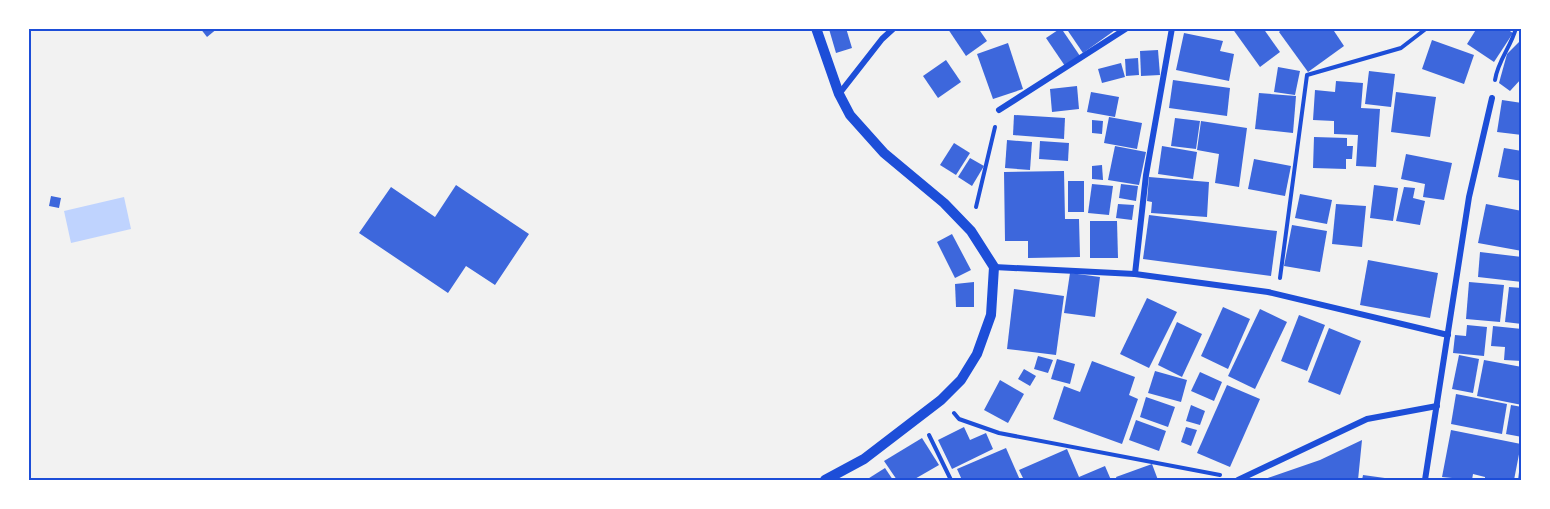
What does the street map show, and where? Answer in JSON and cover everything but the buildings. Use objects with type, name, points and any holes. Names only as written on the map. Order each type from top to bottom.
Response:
[{"type":"street","points":[[816,28],[839,94],[850,115],[884,153],[944,203],[971,231],[994,267],[991,315],[977,354],[961,380],[941,399],[864,459],[825,480]]},
{"type":"street","points":[[839,94],[882,39],[894,28]]},
{"type":"street","points":[[999,110],[1127,28]]},
{"type":"street","points":[[1135,274],[1146,176],[1172,28]]},
{"type":"street","points":[[1425,480],[1469,197],[1492,98]]},
{"type":"street","points":[[994,267],[1135,274],[1277,294],[1448,335]]},
{"type":"street","points":[[1240,480],[1367,419],[1437,406]]},
{"type":"path","points":[[1277,294],[1307,75],[1401,48],[1427,28]]},
{"type":"path","points":[[1492,98],[1497,65],[1512,42],[1516,28]]},
{"type":"path","points":[[971,231],[999,110]]},
{"type":"path","points":[[941,399],[959,418],[999,433],[1240,480]]},
{"type":"path","points":[[920,416],[951,480]]},
{"type":"water","points":[[124,197],[131,229],[71,243],[64,211]]}]
